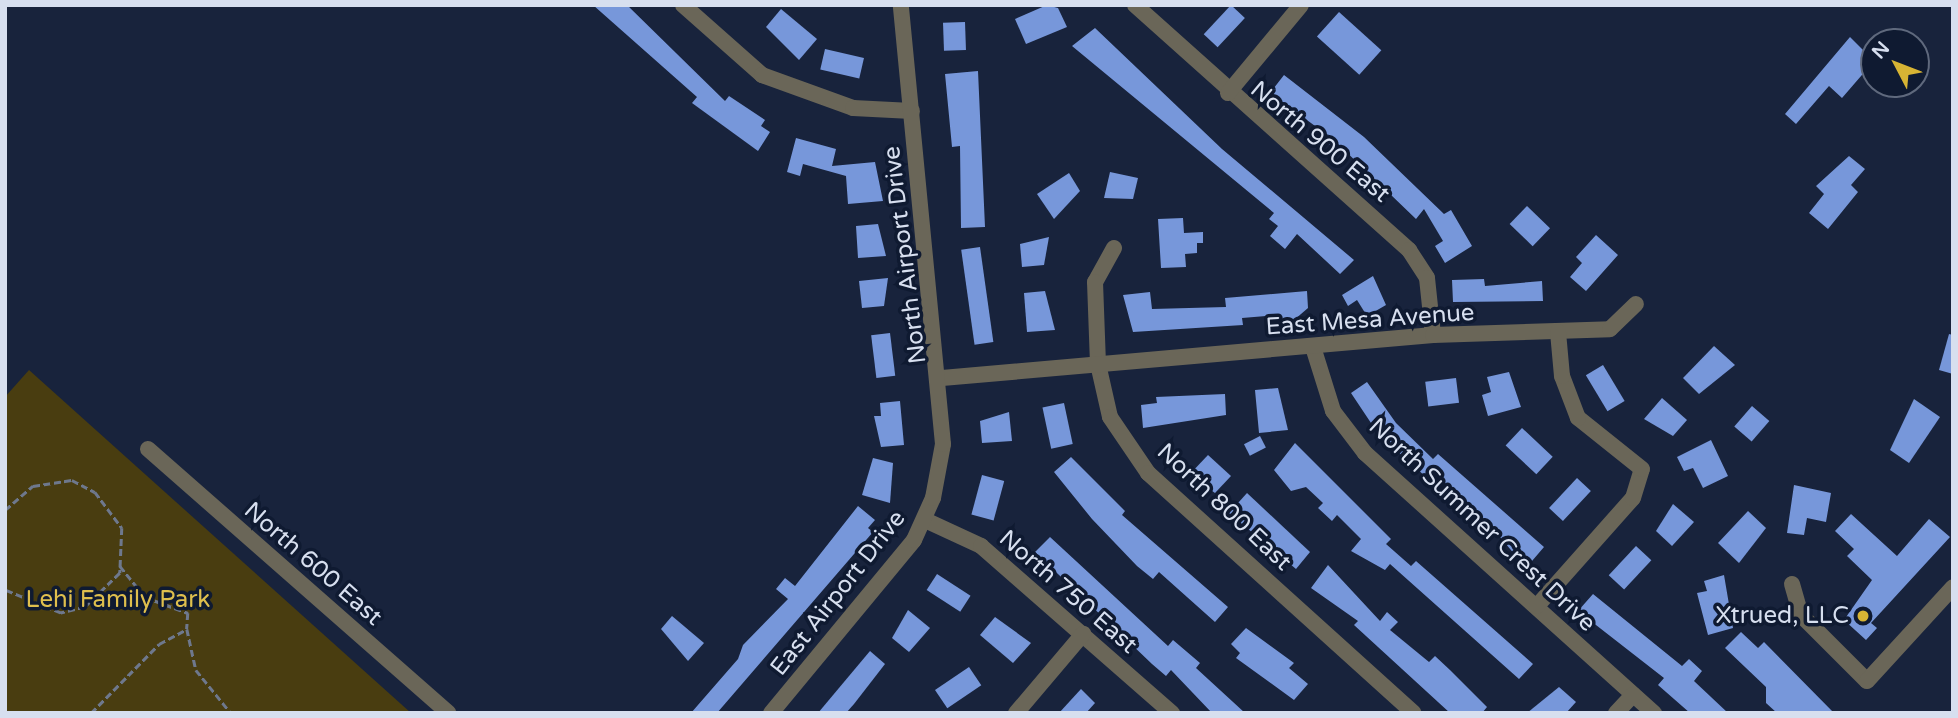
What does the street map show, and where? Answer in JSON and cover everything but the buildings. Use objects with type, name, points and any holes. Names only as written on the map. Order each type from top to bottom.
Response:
[{"type":"street","points":[[683,5],[762,75],[853,108],[912,111]]},
{"type":"street","name":"North Airport Drive","points":[[901,5],[942,378],[943,444],[933,498]]},
{"type":"street","name":"North 900 East","points":[[1135,5],[1228,93],[1409,250],[1427,278],[1433,335]]},
{"type":"street","points":[[1228,93],[1301,5]]},
{"type":"street","name":"North 800 East","points":[[1114,248],[1095,282],[1098,364],[1110,417],[1148,473],[1414,713]]},
{"type":"street","name":"East Mesa Avenue","points":[[942,378],[1433,335],[1610,329],[1636,304]]},
{"type":"street","points":[[1537,606],[1633,498],[1642,469],[1578,418],[1562,376],[1558,332]]},
{"type":"street","name":"North Summer Crest Drive","points":[[1313,347],[1333,411],[1365,453],[1654,713]]},
{"type":"street","name":"North 600 East","points":[[148,449],[449,713]]},
{"type":"street","name":"East Airport Drive","points":[[771,713],[925,520],[933,498]]},
{"type":"street","name":"North 750 East","points":[[925,520],[981,546],[1172,713]]},
{"type":"street","points":[[1792,584],[1801,615],[1867,681],[1953,587]]},
{"type":"street","points":[[1016,713],[1083,634]]},
{"type":"street","points":[[1616,713],[1633,695]]},
{"type":"path","points":[[5,510],[33,486],[72,480],[95,492],[122,528],[120,566],[85,607],[61,613],[5,590]]},
{"type":"path","points":[[120,566],[145,597],[188,613],[187,629],[196,670],[230,713]]},
{"type":"path","points":[[91,713],[159,644],[187,629]]},
{"type":"green space","name":"Lehi Family Park","points":[[29,370],[411,713],[5,713],[5,397]]},
{"type":"place","name":"Xtrued, LLC","points":[[1863,616]]}]
